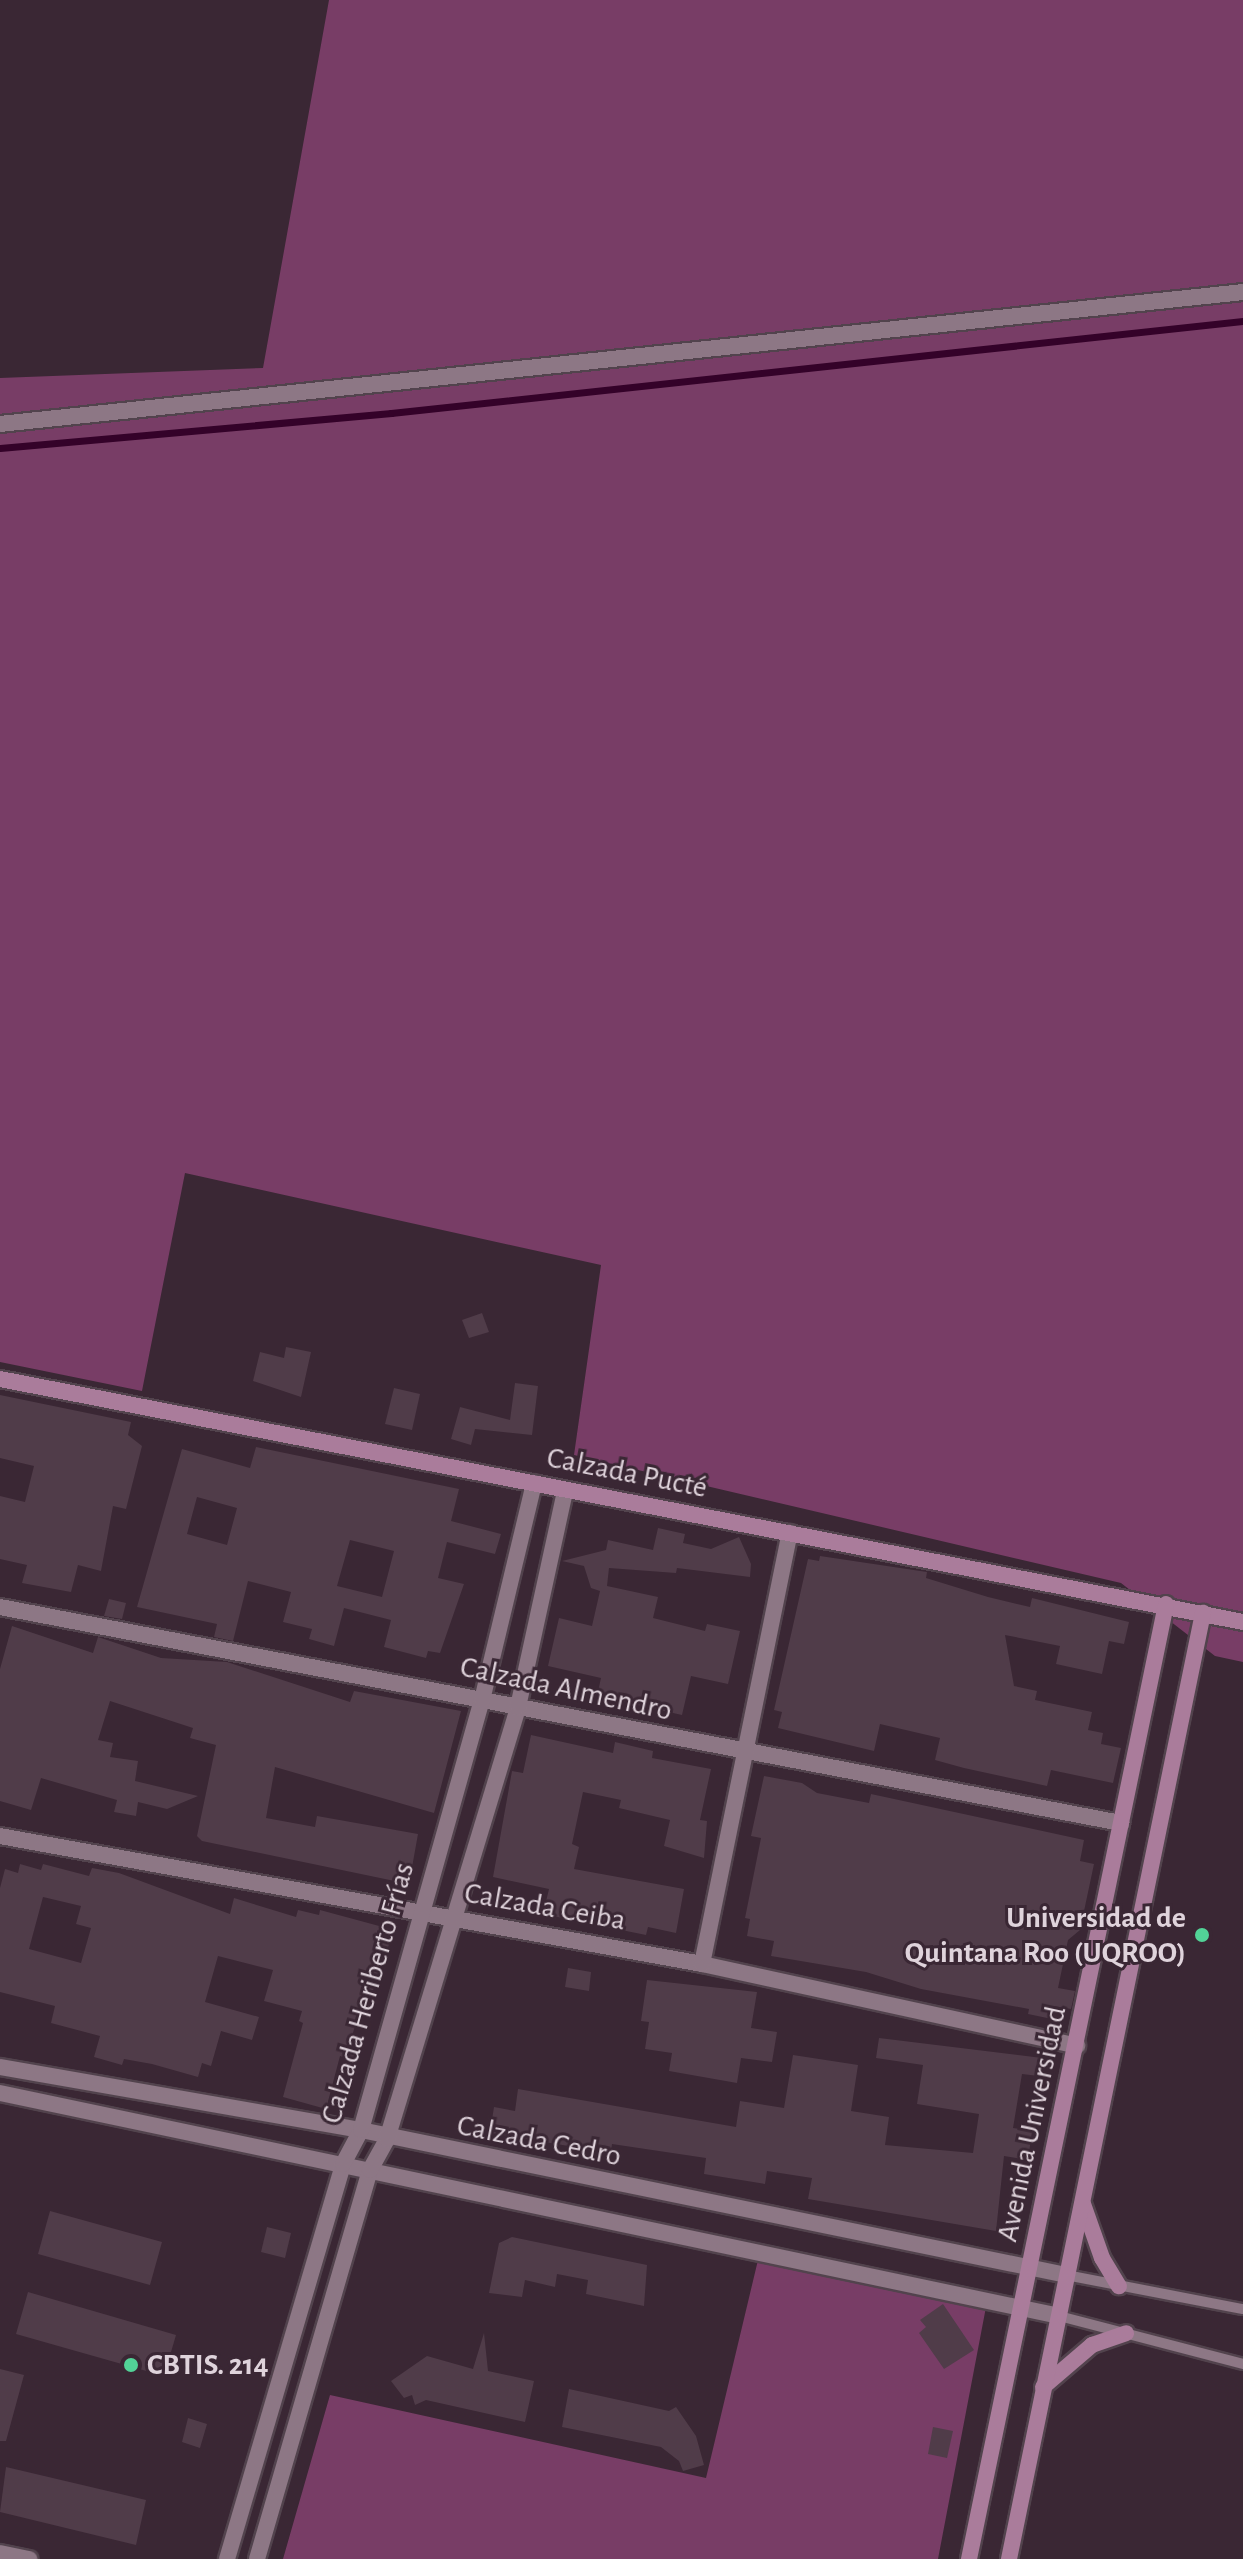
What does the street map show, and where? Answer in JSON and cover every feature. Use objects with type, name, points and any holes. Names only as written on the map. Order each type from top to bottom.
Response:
[{"type":"street","points":[[0,424],[1243,292]]},
{"type":"street","name":"Calzada Pucté","points":[[0,1379],[565,1491],[1166,1604],[1243,1622]]},
{"type":"street","name":"Calzada Heriberto Frías","points":[[227,2559],[343,2164],[361,2130],[419,1914],[482,1700],[534,1483]]},
{"type":"street","name":"Calzada Heriberto Frías","points":[[257,2559],[370,2170],[387,2139],[450,1918],[518,1707],[565,1491]]},
{"type":"street","points":[[702,1964],[790,1533]]},
{"type":"street","name":"Avenida Universidad","points":[[969,2559],[1166,1604]]},
{"type":"street","name":"Calzada Almendro","points":[[0,1607],[518,1707],[747,1755],[1121,1823]]},
{"type":"street","name":"Avenida Universidad","points":[[1009,2559],[1203,1613]]},
{"type":"street","name":"Calzada Ceiba","points":[[0,1836],[702,1964],[1077,2046]]},
{"type":"street","name":"Calzada Cedro","points":[[0,2067],[361,2130],[387,2139],[1066,2275]]},
{"type":"street","name":"Calzada Cedro","points":[[0,2093],[1059,2316]]},
{"type":"street","points":[[1081,2199],[1102,2258],[1119,2286]]},
{"type":"street","points":[[1042,2388],[1092,2345],[1126,2333]]},
{"type":"street","points":[[0,2553],[29,2559]]},
{"type":"lane","points":[[1066,2275],[1243,2309]]},
{"type":"lane","points":[[1059,2316],[1243,2364]]},
{"type":"shaded area","points":[[329,0],[1243,0],[1243,1662],[1215,1656],[1121,1583],[574,1455],[601,1265],[185,1173],[142,1391],[0,1362],[0,378],[263,368]]},
{"type":"shaded area","points":[[758,2260],[986,2307],[938,2559],[283,2559],[330,2395],[706,2478]]},
{"type":"building","points":[[482,1313],[489,1332],[469,1338],[462,1320]]},
{"type":"building","points":[[286,1347],[311,1352],[301,1397],[253,1381],[260,1352],[284,1358]]},
{"type":"building","points":[[515,1383],[538,1386],[532,1435],[475,1429],[471,1445],[451,1439],[460,1407],[510,1420]]},
{"type":"building","points":[[394,1388],[420,1394],[412,1430],[385,1424]]},
{"type":"building","points":[[0,1395],[131,1422],[128,1435],[142,1446],[126,1509],[113,1506],[101,1571],[78,1565],[71,1592],[22,1583],[27,1565],[0,1559],[0,1496],[25,1502],[34,1466],[0,1458]]},
{"type":"building","points":[[256,1447],[459,1489],[451,1521],[501,1534],[495,1554],[447,1542],[438,1578],[464,1584],[440,1653],[428,1651],[426,1658],[384,1647],[391,1620],[344,1608],[334,1646],[309,1639],[312,1629],[283,1622],[291,1592],[248,1581],[233,1641],[214,1637],[217,1624],[137,1607],[182,1449],[250,1468]],"holes":[[[197,1497],[237,1508],[227,1545],[187,1534]],[[350,1540],[394,1551],[382,1597],[337,1586]]]},
{"type":"building","points":[[658,1528],[685,1534],[683,1543],[711,1549],[739,1537],[751,1564],[750,1577],[677,1568],[676,1573],[609,1568],[607,1586],[658,1597],[653,1618],[705,1631],[707,1624],[740,1631],[728,1684],[691,1676],[682,1715],[597,1696],[601,1678],[548,1666],[559,1618],[592,1626],[600,1591],[591,1588],[584,1566],[562,1561],[606,1550],[608,1540],[653,1550]]},
{"type":"building","points":[[820,1556],[927,1572],[926,1578],[988,1597],[1030,1607],[1032,1598],[1129,1622],[1124,1644],[1109,1641],[1102,1674],[1056,1664],[1060,1646],[1005,1635],[1014,1686],[1037,1691],[1035,1700],[1092,1712],[1088,1730],[1103,1733],[1101,1744],[1121,1748],[1113,1783],[1051,1770],[1047,1786],[964,1768],[935,1760],[940,1738],[880,1724],[874,1751],[778,1728],[782,1712],[774,1710],[808,1559],[819,1561]]},
{"type":"building","points":[[109,1599],[126,1603],[122,1619],[104,1616]]},
{"type":"building","points":[[12,1626],[93,1653],[98,1637],[161,1658],[227,1662],[350,1702],[354,1691],[461,1711],[434,1813],[275,1767],[266,1818],[315,1827],[317,1816],[418,1834],[409,1884],[202,1841],[197,1836],[216,1745],[190,1738],[193,1728],[110,1701],[98,1740],[113,1743],[110,1757],[138,1761],[135,1781],[198,1796],[167,1809],[138,1802],[136,1816],[114,1812],[117,1800],[41,1778],[31,1810],[0,1801],[0,1669]]},
{"type":"building","points":[[531,1735],[613,1753],[615,1742],[653,1751],[652,1758],[711,1769],[700,1820],[707,1821],[704,1858],[664,1846],[670,1820],[619,1808],[621,1800],[583,1792],[572,1844],[579,1847],[574,1869],[684,1889],[676,1933],[648,1927],[646,1935],[543,1914],[549,1889],[493,1877],[512,1771],[523,1773]]},
{"type":"building","points":[[764,1776],[802,1783],[817,1793],[869,1803],[871,1794],[1084,1840],[1080,1861],[1094,1864],[1080,1930],[1068,1940],[1058,1988],[1075,1991],[1071,2009],[1054,2006],[1052,2019],[1028,2014],[1029,2009],[921,1989],[866,1972],[771,1956],[774,1941],[747,1936],[750,1919],[745,1918],[761,1838],[751,1836]]},
{"type":"building","points":[[20,1864],[41,1870],[43,1864],[89,1876],[92,1868],[119,1873],[230,1914],[234,1898],[296,1917],[298,1910],[319,1915],[320,1910],[394,1930],[370,1999],[363,1997],[351,2040],[359,2042],[354,2060],[340,2056],[326,2109],[283,2097],[303,2023],[299,2021],[302,2011],[264,2001],[273,1970],[218,1956],[205,2002],[259,2017],[252,2040],[221,2031],[211,2066],[202,2063],[198,2077],[152,2064],[124,2059],[122,2065],[94,2057],[100,2036],[51,2023],[55,2006],[0,1992],[0,1888],[5,1869],[18,1873]],"holes":[[[43,1897],[81,1906],[76,1924],[91,1928],[81,1963],[29,1949]]]},
{"type":"building","points":[[568,1968],[591,1972],[589,1991],[565,1987]]},
{"type":"building","points":[[647,1980],[757,1992],[751,2028],[777,2032],[772,2062],[741,2058],[737,2083],[669,2071],[672,2053],[645,2049],[649,2022],[641,2021]]},
{"type":"building","points":[[879,2038],[1042,2058],[1039,2076],[1022,2074],[1013,2128],[1032,2131],[1028,2160],[1004,2156],[996,2231],[808,2199],[812,2178],[767,2171],[765,2184],[704,2174],[706,2158],[612,2144],[611,2153],[490,2133],[494,2107],[515,2111],[518,2089],[736,2127],[740,2101],[784,2108],[793,2055],[858,2065],[851,2111],[889,2117],[885,2145],[973,2153],[979,2114],[917,2104],[923,2065],[876,2058]]},
{"type":"building","points":[[50,2211],[162,2242],[150,2285],[38,2254]]},
{"type":"building","points":[[267,2227],[291,2233],[285,2258],[261,2252]]},
{"type":"building","points":[[512,2237],[647,2265],[644,2306],[586,2294],[588,2280],[557,2274],[555,2287],[525,2280],[522,2297],[489,2293],[499,2243]]},
{"type":"building","points":[[28,2292],[176,2335],[164,2376],[16,2334]]},
{"type":"building","points":[[943,2304],[974,2350],[944,2369],[919,2333],[926,2327],[920,2320]]},
{"type":"building","points":[[484,2333],[488,2371],[534,2381],[525,2422],[426,2400],[415,2405],[412,2395],[404,2398],[391,2381],[427,2356],[473,2369]]},
{"type":"building","points":[[0,2369],[24,2375],[6,2441],[0,2441]]},
{"type":"building","points":[[569,2389],[669,2411],[676,2407],[696,2436],[704,2465],[683,2471],[679,2461],[661,2447],[562,2427]]},
{"type":"building","points":[[188,2418],[207,2424],[200,2448],[182,2442]]},
{"type":"building","points":[[933,2427],[953,2431],[947,2458],[928,2454]]},
{"type":"building","points":[[6,2467],[146,2500],[136,2545],[0,2512]]},
{"type":"waterway","points":[[0,448],[391,413],[1243,321]]},
{"type":"place","name":"Universidad de Quintana Roo (UQROO)","points":[[1202,1935]]},
{"type":"place","name":"CBTIS. 214","points":[[131,2365]]}]
